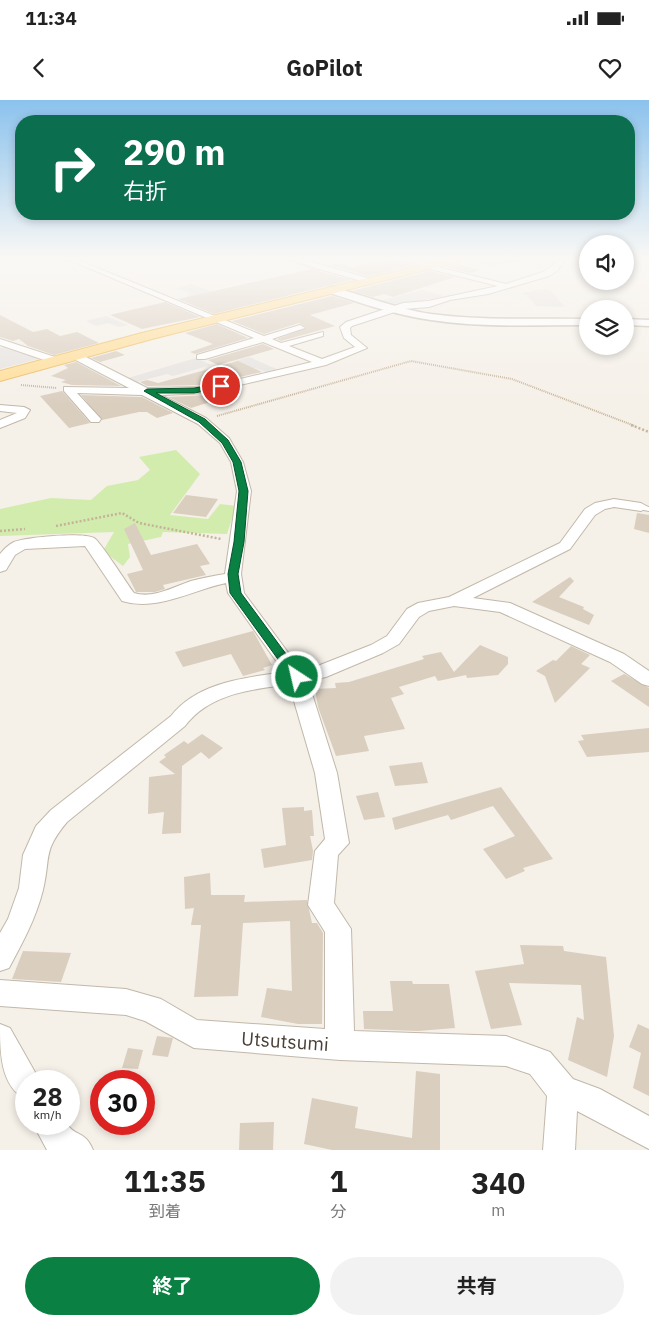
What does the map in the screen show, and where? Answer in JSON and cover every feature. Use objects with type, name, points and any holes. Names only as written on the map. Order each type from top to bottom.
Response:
[{"type":"main road","points":[[0,376],[54,360],[263,307]]},
{"type":"street","points":[[186,307],[322,363]]},
{"type":"street","points":[[386,307],[452,320],[579,322]]},
{"type":"street","points":[[68,389],[206,390],[322,363],[362,348],[347,336],[345,327],[349,324],[401,307]]},
{"type":"street","points":[[634,322],[649,323]]},
{"type":"street","points":[[201,357],[300,328]]},
{"type":"street","points":[[280,346],[320,334]]},
{"type":"street","points":[[0,342],[54,360]]},
{"type":"street","points":[[74,355],[202,421],[225,441],[237,462],[244,491],[233,578],[236,593],[297,677],[326,773],[337,843],[327,851],[321,905],[338,929],[340,1045]]},
{"type":"street","points":[[68,389],[95,419]]},
{"type":"street","points":[[0,408],[24,410],[21,416],[0,424]]},
{"type":"street","points":[[454,601],[565,546],[590,512],[600,506],[614,503],[645,508]]},
{"type":"street","points":[[0,568],[13,548],[19,546],[57,541],[90,541],[96,547],[103,562],[128,597],[133,599],[148,600],[203,583],[233,578]]},
{"type":"street","points":[[0,959],[20,922],[30,888],[38,848],[44,833],[59,816],[178,721],[188,708],[202,699],[236,686],[319,673],[377,649],[393,640],[413,612],[424,606],[454,601],[504,607],[617,658],[649,680]]},
{"type":"street","name":"Utsutsumi","points":[[0,992],[126,1002],[151,1009],[194,1034],[340,1045],[506,1051],[540,1062],[563,1091]]},
{"type":"street","points":[[0,1038],[18,1070]]},
{"type":"street","points":[[559,1150],[563,1091],[588,1100],[649,1133]]},
{"type":"street","points":[[56,1135],[58,1139],[77,1150]]},
{"type":"path","points":[[202,421],[412,361],[512,379],[649,432]]},
{"type":"path","points":[[18,385],[68,389]]},
{"type":"path","points":[[54,527],[122,513],[139,523],[239,542]]},
{"type":"path","points":[[0,531],[27,529]]},
{"type":"green space","points":[[176,450],[200,474],[170,515],[208,519],[220,504],[236,506],[227,534],[163,532],[161,537],[128,544],[130,557],[123,566],[103,551],[114,532],[0,536],[0,509],[51,498],[91,500],[107,486],[138,480],[150,470],[139,457]]},
{"type":"shaded area","points":[[106,316],[128,325],[119,327],[108,323],[97,326],[86,321]]},
{"type":"shaded area","points":[[6,346],[42,358],[0,369],[0,348]]},
{"type":"shaded area","points":[[249,357],[279,370],[269,373],[255,368],[248,370],[232,362]]},
{"type":"shaded area","points":[[196,358],[211,365],[173,376],[167,374],[137,382],[128,378]]},
{"type":"building","points":[[144,307],[177,307],[200,317],[142,329],[110,315]]},
{"type":"building","points":[[197,307],[242,307],[214,314]]},
{"type":"building","points":[[288,307],[339,307],[310,315],[335,326],[281,341],[277,339],[307,328],[299,323],[264,334],[232,321]]},
{"type":"building","points":[[0,315],[33,332],[47,329],[60,336],[77,332],[99,343],[54,355],[28,346],[19,339],[13,341],[0,337]]},
{"type":"building","points":[[217,324],[248,338],[195,354],[190,352],[213,344],[185,333]]},
{"type":"building","points":[[263,344],[274,349],[218,365],[208,360]]},
{"type":"building","points":[[116,351],[125,355],[100,362],[91,358]]},
{"type":"building","points":[[238,361],[262,372],[205,385],[147,386],[140,382],[147,380],[158,383]]},
{"type":"building","points":[[76,362],[121,386],[72,385],[61,382],[66,380],[51,376],[68,368],[64,365]]},
{"type":"building","points":[[62,391],[90,423],[69,428],[40,396]]},
{"type":"building","points":[[81,395],[142,397],[173,413],[157,418],[147,412],[139,412],[102,420]]},
{"type":"building","points":[[207,395],[213,398],[207,400],[210,402],[191,408],[168,397]]},
{"type":"building","points":[[186,495],[218,499],[206,517],[173,513]]},
{"type":"building","points":[[637,513],[649,515],[649,533],[634,529]]},
{"type":"building","points":[[135,523],[151,555],[197,544],[210,564],[200,566],[206,575],[163,585],[165,589],[155,592],[136,592],[127,574],[143,570],[124,529]]},
{"type":"building","points":[[570,577],[574,581],[559,597],[584,607],[583,609],[594,615],[589,625],[532,602]]},
{"type":"building","points":[[253,631],[272,665],[263,668],[265,670],[243,676],[231,654],[183,667],[175,652]]},
{"type":"building","points":[[480,645],[508,657],[508,664],[498,675],[467,678],[466,675],[438,681],[435,676],[399,687],[404,694],[391,698],[405,729],[364,736],[369,751],[336,756],[318,707],[315,689],[336,688],[335,683],[349,682],[424,659],[422,656],[441,652],[454,672]]},
{"type":"building","points":[[571,646],[590,655],[581,664],[590,668],[555,703],[545,676],[536,671],[553,660],[556,661]]},
{"type":"building","points":[[624,674],[649,688],[649,707],[611,681]]},
{"type":"building","points":[[649,728],[649,752],[587,757],[578,741],[584,740],[581,735]]},
{"type":"building","points":[[202,734],[223,748],[209,759],[201,752],[182,766],[181,833],[162,834],[164,812],[148,814],[149,777],[175,774],[159,762],[166,757],[164,755],[184,741],[188,744]]},
{"type":"building","points":[[422,762],[428,783],[395,786],[389,766]]},
{"type":"building","points":[[501,787],[553,859],[523,868],[525,871],[506,879],[483,849],[515,836],[493,806],[451,820],[448,815],[395,830],[392,818]]},
{"type":"building","points":[[378,792],[385,817],[364,820],[356,796]]},
{"type":"building","points":[[304,807],[304,811],[312,810],[314,836],[310,836],[313,851],[312,860],[264,868],[261,849],[286,845],[282,808]]},
{"type":"building","points":[[210,873],[211,895],[245,895],[244,902],[307,900],[312,923],[317,923],[323,933],[322,1024],[298,1024],[261,1017],[267,988],[292,991],[290,921],[243,923],[238,996],[194,997],[201,925],[191,925],[194,908],[185,909],[184,877]]},
{"type":"building","points":[[520,945],[563,946],[564,951],[606,957],[614,1036],[607,1077],[568,1060],[577,1017],[584,1020],[581,985],[509,983],[522,1025],[491,1029],[475,971],[524,964]]},
{"type":"building","points":[[23,951],[71,953],[61,982],[12,979]]},
{"type":"building","points":[[390,981],[412,981],[413,984],[449,984],[455,1028],[418,1031],[364,1029],[363,1011],[393,1011]]},
{"type":"building","points":[[638,1024],[649,1029],[649,1096],[633,1088],[641,1053],[629,1047]]},
{"type":"building","points":[[157,1036],[173,1038],[168,1057],[152,1055]]},
{"type":"building","points":[[128,1048],[143,1050],[138,1069],[122,1068]]},
{"type":"building","points":[[416,1071],[440,1074],[440,1150],[332,1150],[304,1144],[312,1098],[358,1107],[355,1128],[412,1138]]},
{"type":"building","points":[[274,1122],[273,1150],[239,1150],[240,1123]]},
{"type":"route","points":[[221,386],[194,391],[147,391],[202,421],[225,441],[237,462],[244,491],[239,542],[233,574],[236,593],[297,677]]}]
